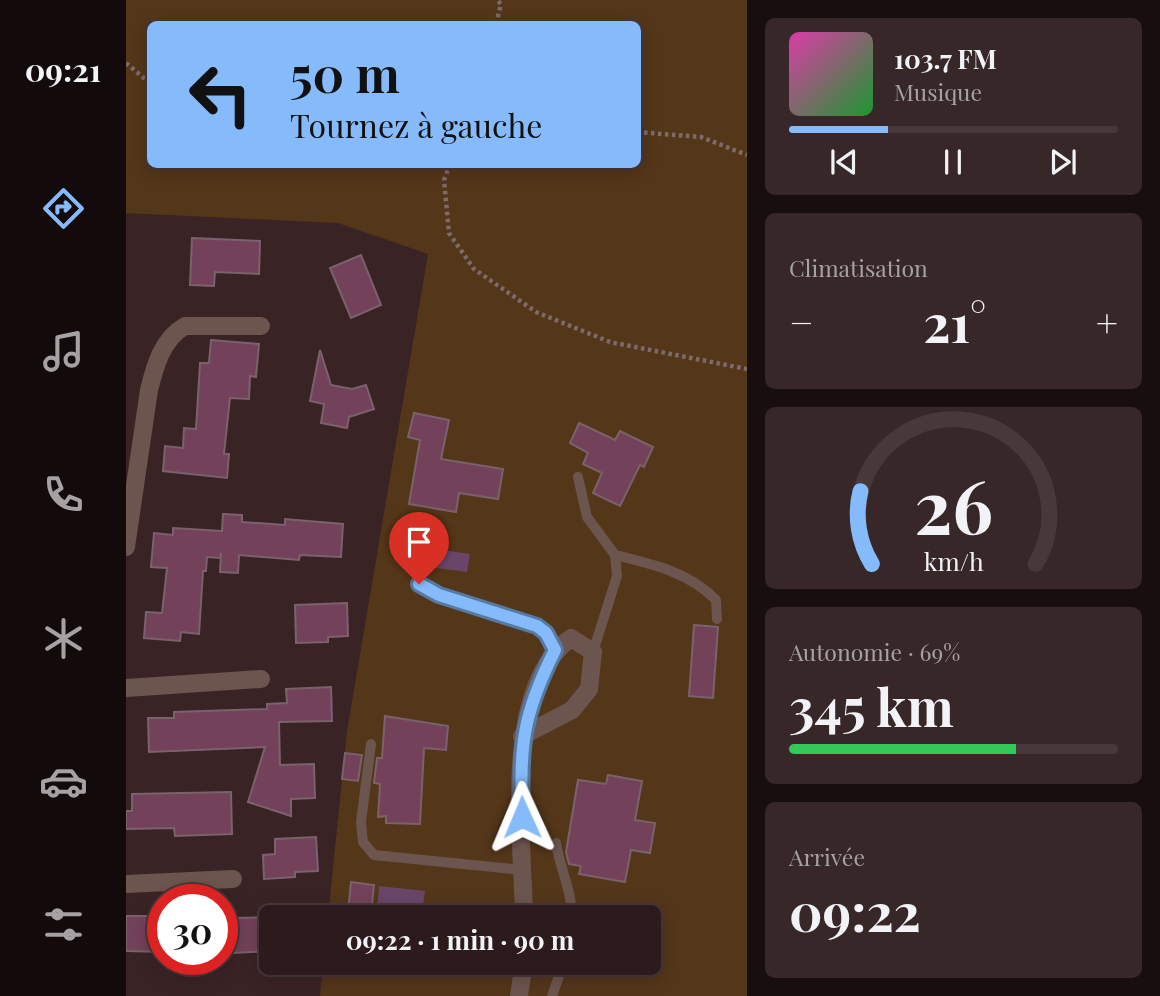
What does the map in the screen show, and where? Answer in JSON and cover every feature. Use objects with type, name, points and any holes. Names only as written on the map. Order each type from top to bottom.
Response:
[{"type":"street","points":[[126,547],[128,514],[149,390],[155,364],[162,350],[175,331],[185,326],[261,326]]},
{"type":"street","points":[[522,736],[572,710],[589,689],[593,652],[571,638],[555,650],[534,692],[522,736],[524,905]]},
{"type":"street","points":[[126,688],[261,679]]},
{"type":"street","points":[[126,884],[233,879]]},
{"type":"street","points":[[519,996],[522,975]]},
{"type":"lane","points":[[578,477],[587,517],[615,555],[617,576],[593,652]]},
{"type":"lane","points":[[409,528],[419,584],[439,595],[537,626],[546,633],[555,650]]},
{"type":"lane","points":[[615,555],[661,566],[701,585],[716,600],[717,619]]},
{"type":"lane","points":[[371,744],[361,822],[363,842],[374,855],[523,870]]},
{"type":"lane","points":[[556,843],[561,875],[572,897],[572,905]]},
{"type":"lane","points":[[552,996],[559,975]]},
{"type":"path","points":[[497,0],[501,4],[497,21]]},
{"type":"path","points":[[126,63],[147,80]]},
{"type":"path","points":[[641,132],[701,137],[747,155]]},
{"type":"path","points":[[448,168],[444,180],[449,233],[474,269],[536,312],[610,342],[747,369]]},
{"type":"shaded area","points":[[126,0],[747,0],[747,996],[320,996],[322,975],[661,975],[661,905],[329,905],[347,731],[428,254],[338,223],[126,213]]},
{"type":"shaded area","points":[[433,541],[444,542],[443,550],[470,554],[467,572],[429,567]]},
{"type":"shaded area","points":[[379,886],[425,891],[423,905],[377,905]]},
{"type":"building","points":[[192,238],[260,241],[259,274],[215,272],[214,286],[190,285]]},
{"type":"building","points":[[361,255],[381,305],[351,318],[330,268]]},
{"type":"building","points":[[211,340],[259,344],[256,377],[250,376],[249,399],[230,398],[224,454],[229,454],[227,478],[163,471],[165,446],[183,448],[184,428],[196,429],[200,363],[209,363]]},
{"type":"building","points":[[320,350],[331,385],[352,389],[366,385],[374,409],[349,417],[347,428],[321,423],[324,404],[310,401]]},
{"type":"building","points":[[414,413],[449,420],[441,459],[503,469],[498,499],[459,493],[456,512],[409,504],[420,440],[408,437]]},
{"type":"building","points":[[579,423],[615,440],[620,431],[653,447],[644,467],[640,465],[620,506],[593,493],[602,473],[583,464],[588,453],[570,443]]},
{"type":"building","points":[[223,514],[242,515],[242,522],[285,525],[285,519],[343,524],[341,557],[300,555],[299,560],[239,555],[238,573],[220,572],[221,553],[220,558],[207,557],[206,571],[203,571],[199,634],[181,632],[180,641],[144,638],[146,612],[162,613],[167,568],[151,567],[154,533],[173,535],[173,528],[222,531]]},
{"type":"building","points":[[347,603],[348,636],[328,637],[328,642],[296,643],[295,605]]},
{"type":"building","points":[[694,625],[718,627],[713,698],[689,696]]},
{"type":"building","points":[[331,687],[332,721],[279,722],[280,765],[314,764],[315,798],[291,799],[291,816],[248,802],[265,747],[149,752],[148,718],[174,718],[174,712],[267,709],[267,704],[287,703],[286,689]]},
{"type":"building","points":[[385,716],[448,726],[446,750],[424,748],[420,824],[386,823],[386,816],[378,817],[380,784],[374,783],[377,758],[382,758]]},
{"type":"building","points":[[345,753],[362,755],[358,781],[342,779]]},
{"type":"building","points":[[608,775],[642,781],[635,820],[655,823],[650,853],[631,850],[625,882],[579,874],[581,866],[569,864],[566,852],[578,780],[606,784]]},
{"type":"building","points":[[231,792],[232,834],[175,836],[174,828],[126,829],[126,811],[132,811],[132,794]]},
{"type":"building","points":[[316,837],[318,871],[295,872],[295,877],[264,879],[263,855],[275,854],[275,839]]},
{"type":"building","points":[[351,882],[374,885],[372,905],[349,905]]},
{"type":"building","points":[[126,916],[147,916],[147,952],[126,951]]},
{"type":"building","points":[[259,917],[259,952],[238,953],[238,918]]},
{"type":"route","points":[[419,584],[439,595],[537,626],[546,633],[555,650],[534,692],[522,736],[522,817]]}]
